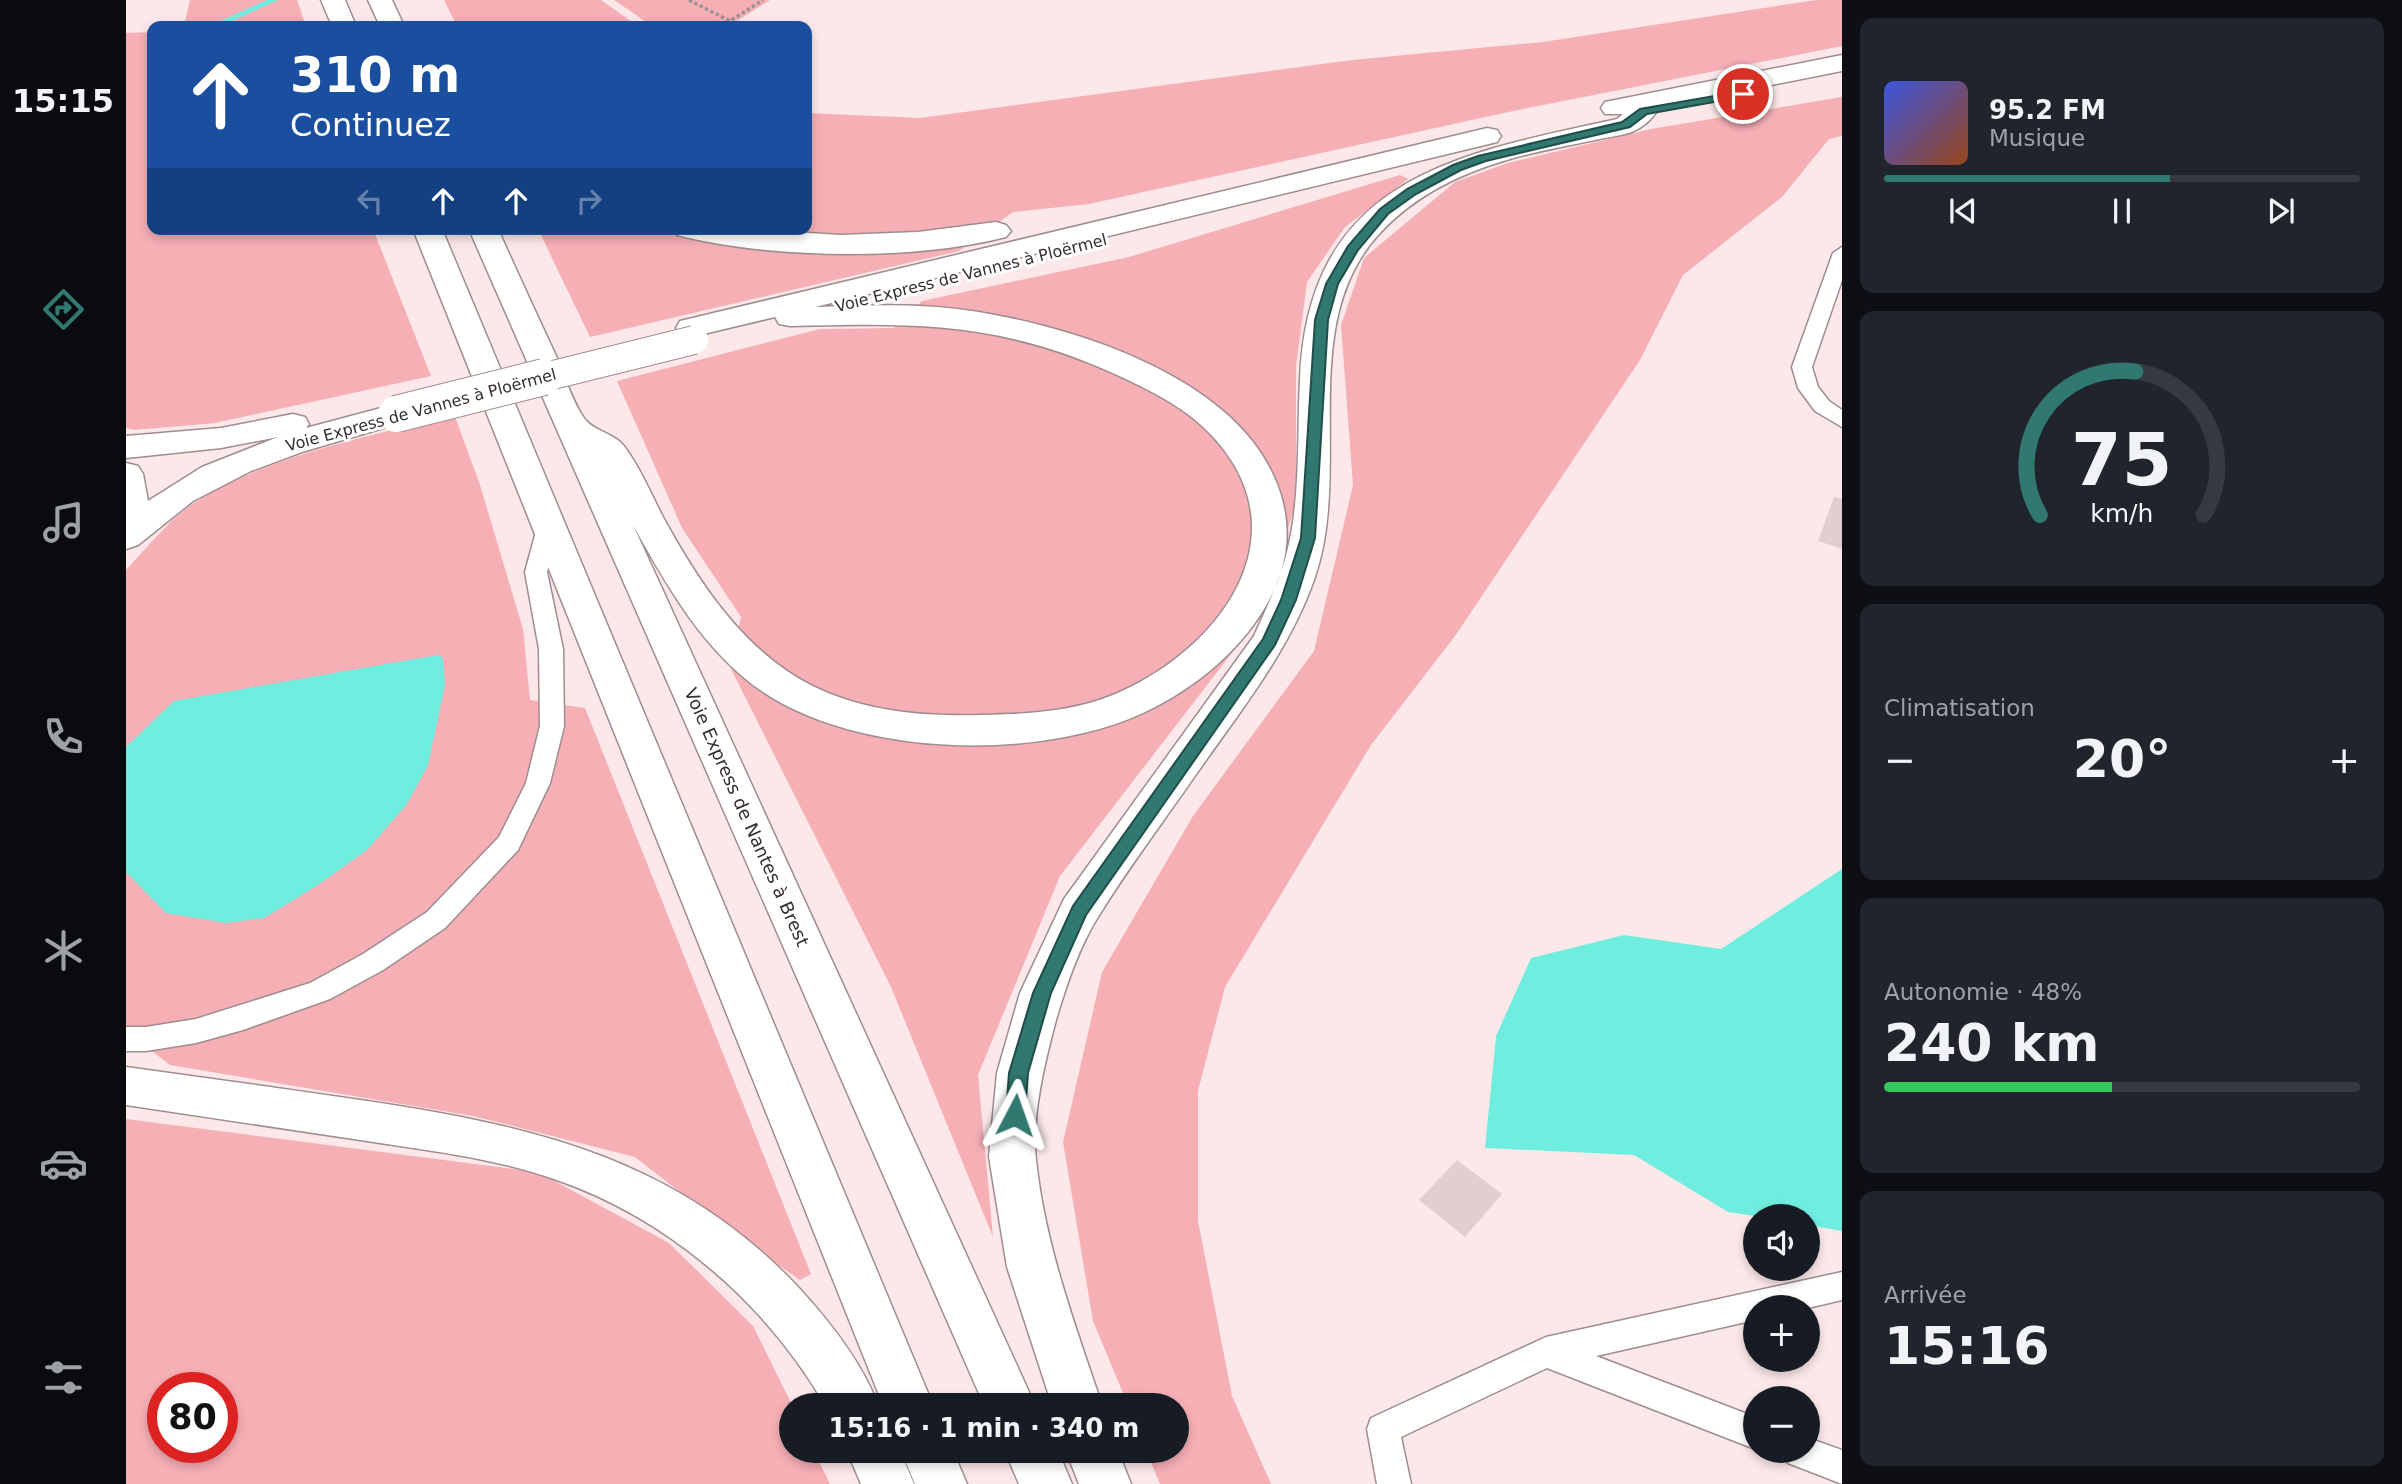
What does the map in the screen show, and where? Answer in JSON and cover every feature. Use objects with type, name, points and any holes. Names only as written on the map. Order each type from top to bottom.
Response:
[{"type":"highway","points":[[333,0],[342,21]]},
{"type":"highway","name":"Voie Express de Vannes à Ploërmel","points":[[126,447],[221,438],[396,408],[1396,157],[1562,118],[1842,63]]},
{"type":"highway","name":"Voie Express de Vannes à Ploërmel","points":[[693,334],[790,317],[1393,168],[1644,111],[1842,77]]},
{"type":"highway","points":[[1073,1393],[1028,1254],[1012,1157],[1018,1073],[1042,993],[1079,911],[1270,641],[1288,600],[1308,538],[1321,320],[1332,284],[1365,231],[1384,212],[1434,178],[1482,159],[1626,125],[1644,111]]},
{"type":"highway","points":[[716,235],[735,239],[842,246],[952,238],[1059,222],[1191,197],[1363,156],[1396,157]]},
{"type":"highway","points":[[429,235],[903,1393]]},
{"type":"highway","name":"Voie Express de Nantes à Brest","points":[[486,235],[1005,1393]]},
{"type":"highway","points":[[572,428],[611,452],[669,561],[699,607],[728,640],[760,670],[804,697],[861,717],[904,726],[967,730],[1035,728],[1079,720],[1130,703],[1163,686],[1223,641],[1246,611],[1264,569],[1271,536],[1269,505],[1254,465],[1215,420],[1156,380],[1084,349],[990,323],[900,315],[790,317]]},
{"type":"highway","name":"Voie Express de Vannes à Ploërmel","points":[[126,537],[188,489],[225,470],[290,443],[396,408]]},
{"type":"highway","points":[[126,474],[132,506],[126,524]]},
{"type":"highway","points":[[126,1086],[478,1137],[556,1159],[621,1185],[684,1221],[748,1269],[796,1319],[845,1393]]},
{"type":"highway","points":[[878,1463],[888,1484]]},
{"type":"highway","points":[[932,1463],[941,1484]]},
{"type":"highway","points":[[1036,1463],[1046,1484]]},
{"type":"highway","points":[[1097,1463],[1105,1484]]},
{"type":"lane","points":[[1842,253],[1802,367],[1808,388],[1822,406],[1842,420]]},
{"type":"lane","points":[[126,1039],[146,1039],[196,1031],[320,991],[373,962],[436,920],[509,843],[538,783],[552,726],[551,649],[536,572],[548,528]]},
{"type":"lane","points":[[1394,1484],[1383,1429],[1546,1352],[1842,1286]]},
{"type":"lane","points":[[1546,1352],[1743,1428]]},
{"type":"lane","points":[[1820,1459],[1842,1467]]},
{"type":"path","points":[[690,0],[730,21],[760,1]]},
{"type":"shaded area","points":[[190,0],[297,0],[304,21],[185,21]]},
{"type":"shaded area","points":[[444,0],[601,0],[631,21],[454,21]]},
{"type":"shaded area","points":[[614,0],[770,0],[737,21],[645,21]]},
{"type":"shaded area","points":[[1816,0],[1842,0],[1842,46],[1513,111],[1089,204],[1013,212],[959,251],[590,337],[541,235],[812,235],[812,113],[920,118],[1352,60],[1543,42]]},
{"type":"shaded area","points":[[147,32],[147,235],[375,235],[431,376],[215,423],[134,430],[126,428],[126,33]]},
{"type":"shaded area","points":[[1842,97],[1842,136],[1829,139],[1782,197],[1683,275],[1640,360],[1455,636],[1371,745],[1225,987],[1198,1091],[1198,1221],[1232,1396],[1271,1484],[1160,1484],[1151,1463],[1189,1463],[1189,1393],[1123,1393],[1093,1321],[1063,1142],[1102,972],[1193,816],[1314,651],[1353,485],[1341,325],[1364,258],[1455,182],[1508,163],[1651,129]]},
{"type":"shaded area","points":[[1400,175],[1408,179],[1345,227],[1307,282],[1296,366],[1296,503],[1261,615],[1060,876],[978,1075],[993,1237],[891,987],[730,667],[741,617],[682,528],[617,381],[820,329],[894,328],[922,301],[1129,257]]},
{"type":"shaded area","points":[[454,414],[480,485],[523,629],[530,700],[585,708],[811,1274],[800,1280],[735,1235],[635,1157],[473,1116],[170,1065],[126,1031],[126,570],[165,528],[191,505],[251,473],[318,450]]},
{"type":"shaded area","points":[[126,1119],[538,1172],[669,1243],[753,1326],[786,1393],[779,1393],[779,1463],[820,1463],[830,1484],[126,1484]]},
{"type":"water","points":[[438,655],[443,658],[445,685],[428,765],[407,804],[368,849],[318,885],[264,918],[226,923],[166,913],[126,872],[126,747],[174,701]]},
{"type":"water","points":[[1842,869],[1842,1231],[1820,1227],[1820,1204],[1743,1204],[1743,1214],[1728,1212],[1634,1155],[1485,1148],[1496,1036],[1531,958],[1624,935],[1721,949]]},
{"type":"building","points":[[1834,497],[1842,499],[1842,549],[1818,541]]},
{"type":"building","points":[[1457,1160],[1502,1194],[1465,1237],[1419,1200]]},
{"type":"waterway","points":[[225,21],[274,0]]},
{"type":"route","points":[[1015,1115],[1018,1073],[1042,993],[1079,911],[1270,641],[1288,600],[1308,538],[1321,320],[1332,284],[1352,248],[1384,212],[1434,178],[1457,168],[1482,159],[1626,125],[1644,111],[1743,94]]}]
